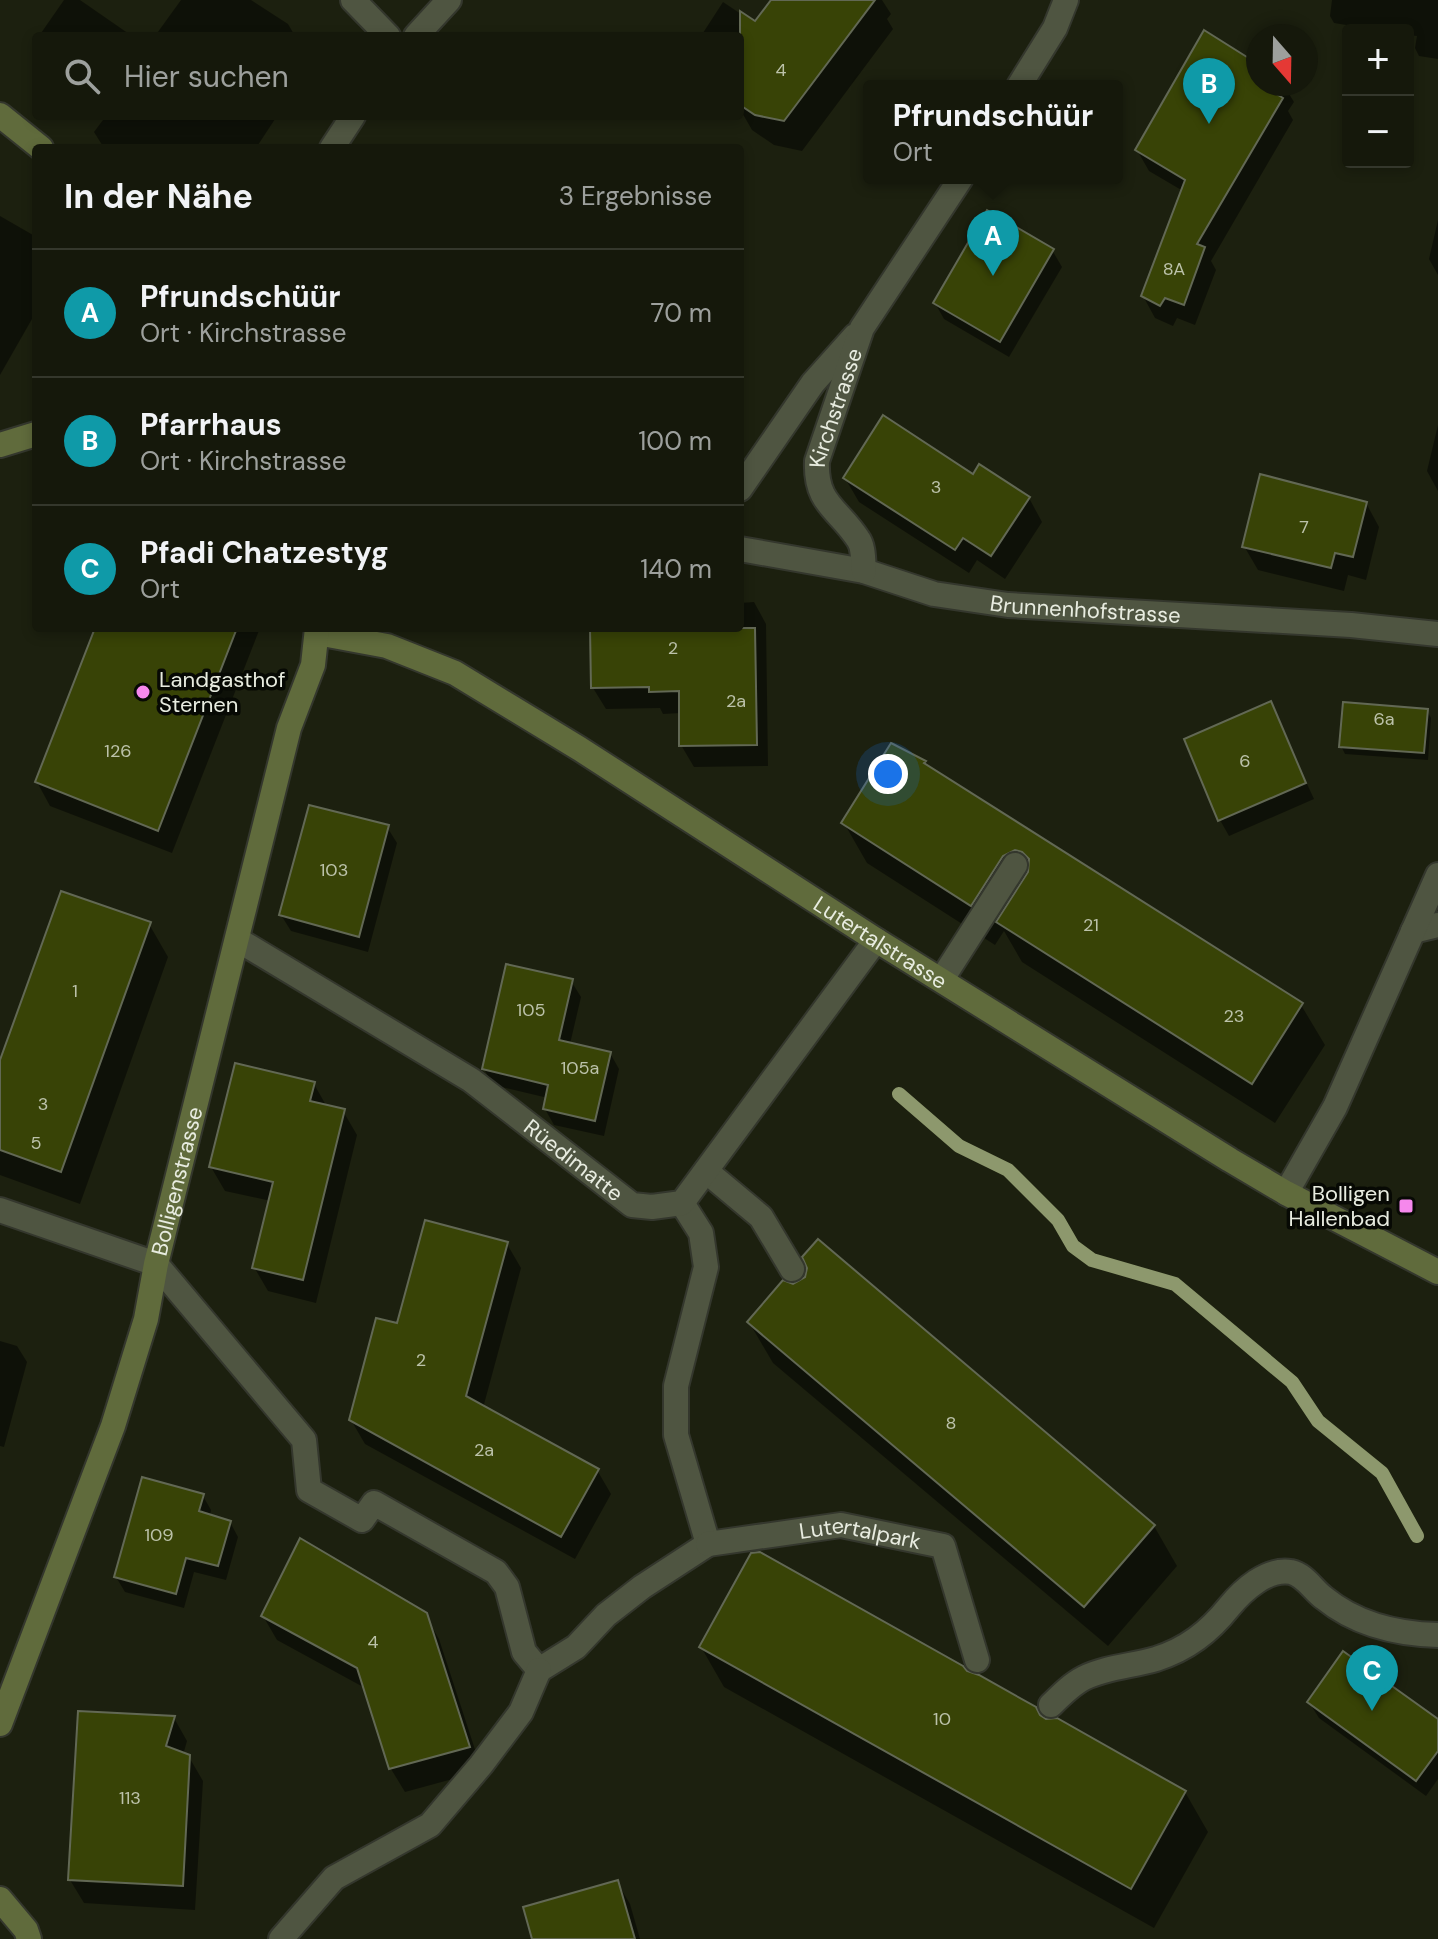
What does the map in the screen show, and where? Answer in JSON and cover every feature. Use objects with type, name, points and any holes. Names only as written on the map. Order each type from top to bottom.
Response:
[{"type":"street","points":[[353,0],[384,32]]},
{"type":"street","points":[[420,32],[449,0]]},
{"type":"street","points":[[1023,80],[1055,28],[1066,0]]},
{"type":"street","points":[[0,115],[36,144]]},
{"type":"street","points":[[335,144],[350,120]]},
{"type":"street","name":"Kirchstrasse","points":[[744,483],[813,383],[862,328],[957,184]]},
{"type":"street","name":"Kirchstrasse","points":[[862,328],[817,461],[817,475],[825,502],[861,542],[864,571]]},
{"type":"street","points":[[0,445],[32,435]]},
{"type":"street","name":"Brunnenhofstrasse","points":[[744,550],[864,571],[934,594],[1008,605],[1351,625],[1438,634]]},
{"type":"street","name":"Bolligenstrasse","points":[[0,1723],[113,1426],[146,1319],[156,1264],[289,728],[324,632]]},
{"type":"street","name":"Lutertalstrasse","points":[[333,632],[387,646],[455,673],[580,749],[876,940],[1286,1193],[1438,1272]]},
{"type":"street","points":[[942,979],[1015,865]]},
{"type":"street","points":[[1286,1193],[1335,1107],[1438,875]]},
{"type":"street","points":[[1413,931],[1438,925]]},
{"type":"street","name":"Rüedimatte","points":[[238,940],[471,1080],[632,1205],[652,1207],[682,1203]]},
{"type":"street","points":[[281,1939],[334,1878],[430,1825],[521,1712],[539,1670],[576,1647],[606,1615],[642,1587],[708,1544],[676,1435],[676,1386],[706,1267],[701,1233],[682,1203],[876,940]]},
{"type":"street","points":[[706,1171],[761,1217],[792,1269]]},
{"type":"street","points":[[0,1210],[156,1264],[304,1440],[309,1490],[362,1520],[374,1503],[496,1572],[507,1587],[524,1652],[539,1670]]},
{"type":"street","name":"Lutertalpark","points":[[708,1544],[841,1525],[943,1546],[977,1660]]},
{"type":"street","points":[[1051,1705],[1084,1678],[1156,1659],[1189,1646],[1215,1625],[1240,1594],[1254,1583],[1276,1573],[1288,1571],[1299,1575],[1324,1598],[1366,1622],[1392,1632],[1438,1635]]},
{"type":"street","points":[[0,1899],[26,1930],[29,1939]]},
{"type":"building","points":[[771,0],[875,0],[784,121],[755,115],[744,108],[744,32],[740,32],[740,11],[755,21]]},
{"type":"building","points":[[1204,30],[1246,56],[1246,96],[1283,98],[1197,244],[1205,247],[1184,305],[1165,298],[1160,306],[1141,296],[1185,180],[1135,150]]},
{"type":"building","points":[[987,210],[1054,249],[1000,342],[933,303]]},
{"type":"building","points":[[883,415],[973,474],[979,464],[1030,497],[991,556],[963,538],[955,550],[843,478]]},
{"type":"building","points":[[1260,474],[1367,502],[1353,557],[1335,553],[1331,568],[1242,547]]},
{"type":"building","points":[[744,628],[755,628],[757,745],[679,746],[679,691],[649,692],[649,687],[591,688],[590,632],[744,632]]},
{"type":"building","points":[[93,632],[235,632],[158,831],[35,782]]},
{"type":"building","points":[[1271,701],[1306,783],[1218,821],[1184,739]]},
{"type":"building","points":[[1343,702],[1428,709],[1424,753],[1339,747]]},
{"type":"building","points":[[891,743],[926,761],[924,763],[1303,1003],[1252,1084],[996,922],[1028,872],[1029,859],[1022,852],[1015,850],[1003,856],[971,906],[841,823]]},
{"type":"building","points":[[309,805],[389,825],[359,937],[279,915]]},
{"type":"building","points":[[61,891],[151,922],[61,1172],[0,1150],[0,1060]]},
{"type":"building","points":[[506,964],[573,979],[559,1040],[611,1052],[595,1121],[543,1109],[548,1085],[482,1069]]},
{"type":"building","points":[[235,1063],[315,1082],[310,1101],[345,1109],[303,1280],[252,1268],[273,1182],[209,1167]]},
{"type":"building","points":[[425,1220],[508,1242],[466,1396],[599,1469],[561,1537],[349,1420],[376,1318],[397,1323]]},
{"type":"building","points":[[818,1239],[1155,1525],[1084,1607],[747,1322],[783,1280],[793,1284],[805,1277],[807,1268],[802,1257]]},
{"type":"building","points":[[142,1477],[204,1494],[199,1511],[231,1521],[218,1566],[186,1558],[176,1594],[114,1577]]},
{"type":"building","points":[[300,1538],[427,1613],[470,1747],[389,1769],[357,1668],[261,1616]]},
{"type":"building","points":[[760,1552],[1036,1707],[1046,1719],[1057,1718],[1186,1791],[1131,1889],[699,1647],[751,1553]]},
{"type":"building","points":[[1343,1651],[1438,1719],[1438,1751],[1416,1781],[1307,1702]]},
{"type":"building","points":[[78,1711],[175,1716],[166,1746],[190,1755],[183,1886],[68,1880]]},
{"type":"building","points":[[618,1880],[635,1939],[532,1939],[523,1907]]},
{"type":"waterway","points":[[899,1094],[959,1146],[1008,1170],[1058,1220],[1073,1246],[1092,1260],[1175,1284],[1292,1382],[1318,1421],[1382,1473],[1417,1536]]},
{"type":"place","name":"Pfarrhaus","points":[[1209,124]]},
{"type":"place","name":"Pfrundschüür","points":[[993,276]]},
{"type":"place","name":"Landgasthof Sternen","points":[[143,692]]},
{"type":"place","name":"Bolligen Hallenbad","points":[[1406,1206]]},
{"type":"place","name":"Pfadi Chatzestyg","points":[[1372,1711]]}]
